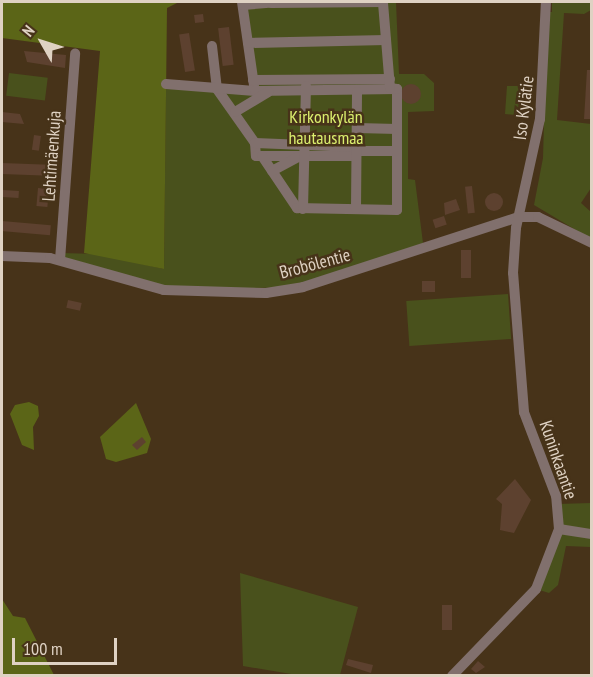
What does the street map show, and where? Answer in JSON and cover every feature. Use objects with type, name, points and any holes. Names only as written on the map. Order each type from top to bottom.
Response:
[{"type":"street","points":[[254,86],[243,3],[383,2],[390,88],[397,89]]},
{"type":"street","name":"Iso Kylätie","points":[[519,217],[540,119],[546,2]]},
{"type":"street","points":[[248,43],[386,40]]},
{"type":"street","points":[[212,46],[217,89],[255,143],[256,156],[303,152],[397,151]]},
{"type":"street","name":"Lehtimäenkuja","points":[[60,260],[75,54]]},
{"type":"street","points":[[234,112],[268,91],[390,79]]},
{"type":"street","points":[[166,84],[217,89],[306,86],[357,92],[397,89]]},
{"type":"street","points":[[254,86],[268,91]]},
{"type":"street","points":[[303,209],[306,86]]},
{"type":"street","points":[[303,209],[397,210],[397,89]]},
{"type":"street","points":[[356,209],[357,92]]},
{"type":"street","points":[[357,128],[397,129]]},
{"type":"street","points":[[255,143],[303,152]]},
{"type":"street","points":[[272,171],[303,152]]},
{"type":"street","points":[[262,156],[303,209]]},
{"type":"street","name":"Brobölentie","points":[[2,256],[60,260],[164,290],[286,292],[519,217],[538,217],[591,243]]},
{"type":"street","name":"Kuninkaantie","points":[[452,675],[536,589],[559,529],[556,496],[524,412],[513,273],[519,217]]},
{"type":"street","points":[[559,529],[591,534]]},
{"type":"green space","points":[[2,2],[179,2],[167,8],[164,269],[84,253],[100,51],[2,38]]},
{"type":"green space","name":"Kirkonkylän hautausmaa","points":[[240,2],[396,2],[399,74],[424,74],[434,83],[434,111],[408,112],[408,179],[415,180],[423,243],[303,287],[164,290],[60,260],[61,253],[97,254],[164,269],[166,84],[254,89]]},
{"type":"green space","points":[[552,2],[591,2],[591,10],[584,14],[564,13],[557,120],[591,124],[591,188],[581,203],[591,212],[591,239],[534,205],[543,158],[547,12],[552,12]]},
{"type":"green space","points":[[9,73],[48,78],[45,101],[6,96]]},
{"type":"green space","points":[[507,86],[533,86],[528,116],[505,114]]},
{"type":"green space","points":[[508,294],[511,339],[409,346],[406,301]]},
{"type":"green space","points":[[29,402],[38,406],[39,416],[33,427],[34,450],[22,445],[10,414],[15,405]]},
{"type":"green space","points":[[136,403],[151,439],[147,453],[116,462],[106,459],[100,437]]},
{"type":"green space","points":[[591,503],[591,547],[566,546],[558,585],[549,593],[536,589],[549,566],[558,504]]},
{"type":"green space","points":[[240,573],[358,607],[340,675],[297,675],[243,666]]},
{"type":"green space","points":[[2,599],[13,616],[25,618],[54,675],[2,675]]},
{"type":"building","points":[[203,14],[204,22],[195,23],[194,15]]},
{"type":"building","points":[[229,27],[234,65],[223,66],[218,28]]},
{"type":"building","points":[[189,33],[195,71],[185,72],[179,35]]},
{"type":"building","points":[[24,51],[66,55],[65,68],[27,62]]},
{"type":"building","points":[[587,70],[591,70],[591,119],[584,119]]},
{"type":"building","points":[[411,84],[418,87],[421,94],[418,101],[411,104],[404,101],[401,94],[404,87]]},
{"type":"building","points":[[2,112],[20,114],[24,124],[2,122]]},
{"type":"building","points":[[34,135],[41,136],[39,151],[32,150]]},
{"type":"building","points":[[2,163],[56,165],[56,176],[2,174]]},
{"type":"building","points":[[472,186],[475,213],[468,214],[465,187]]},
{"type":"building","points":[[38,188],[49,189],[47,207],[36,206]]},
{"type":"building","points":[[3,190],[19,191],[18,198],[3,197]]},
{"type":"building","points":[[494,193],[500,196],[503,202],[500,208],[494,211],[488,208],[485,202],[488,196]]},
{"type":"building","points":[[456,199],[460,210],[445,215],[444,203]]},
{"type":"building","points":[[444,216],[447,225],[435,228],[433,220]]},
{"type":"building","points":[[2,221],[51,225],[50,235],[2,231]]},
{"type":"building","points":[[461,250],[471,250],[471,278],[461,278]]},
{"type":"building","points":[[422,281],[435,281],[435,292],[422,292]]},
{"type":"building","points":[[68,300],[82,303],[80,311],[66,308]]},
{"type":"building","points":[[142,437],[146,442],[137,450],[132,445]]},
{"type":"building","points":[[515,479],[531,500],[514,533],[500,530],[502,504],[496,499]]},
{"type":"building","points":[[442,605],[452,605],[452,630],[442,630]]},
{"type":"building","points":[[348,659],[373,665],[371,673],[346,665]]},
{"type":"building","points":[[478,661],[485,667],[476,673],[471,669]]}]
